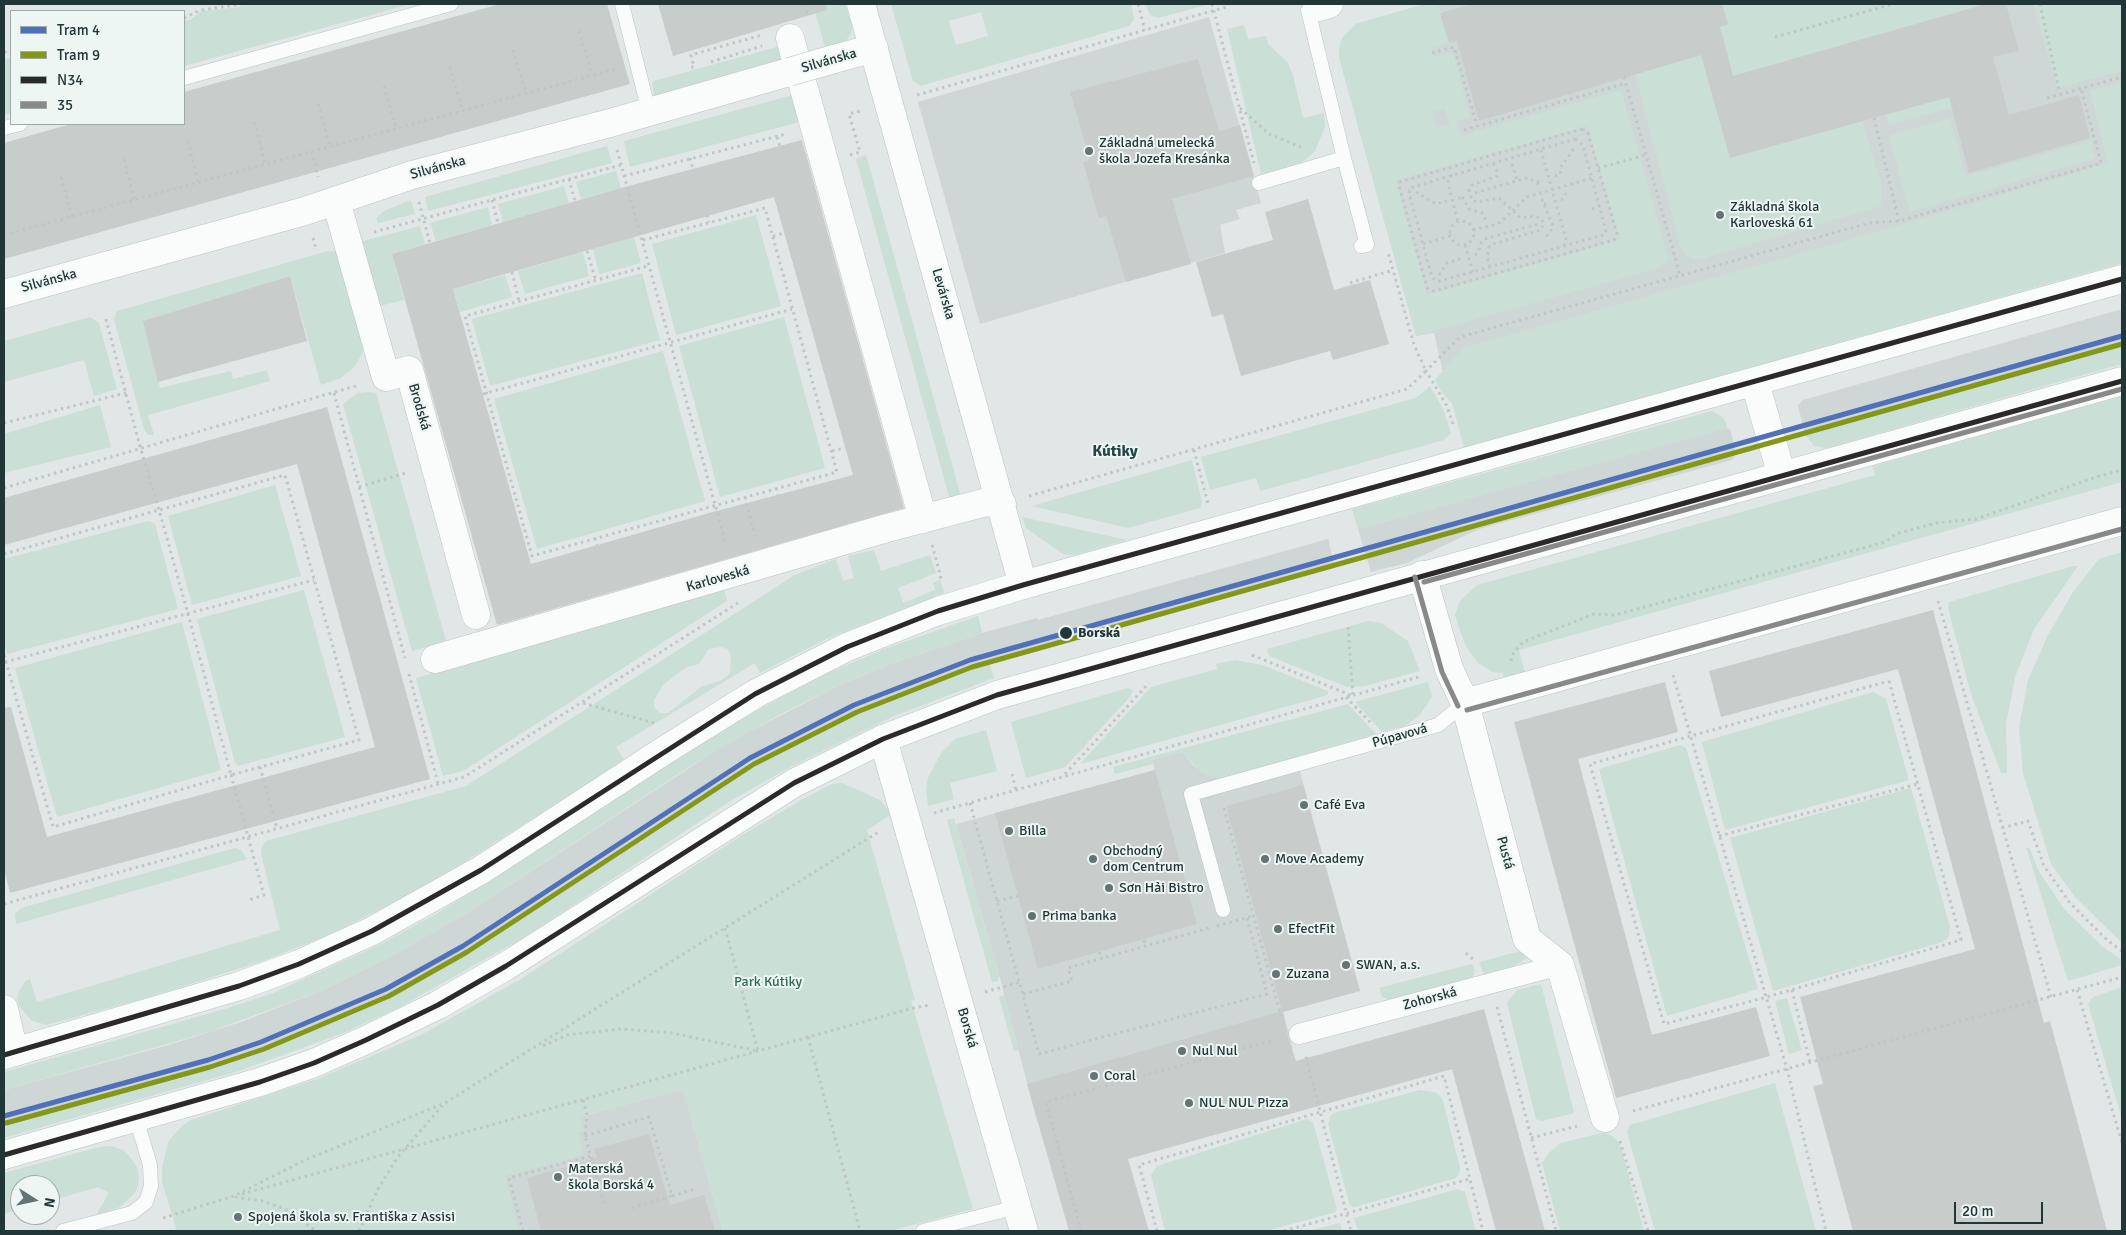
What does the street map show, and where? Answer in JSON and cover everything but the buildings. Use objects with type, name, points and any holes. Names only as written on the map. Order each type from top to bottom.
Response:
[{"type":"street","name":"Levárska","points":[[861,4],[1002,504],[1023,585]]},
{"type":"street","points":[[790,38],[816,126],[923,519]]},
{"type":"street","name":"Silvánska","points":[[4,294],[305,211],[412,175],[649,112],[874,48]]},
{"type":"street","name":"Brodská","points":[[336,201],[386,377],[409,370],[476,615]]},
{"type":"street","points":[[4,1009],[9,1054],[240,986],[299,964],[372,931],[481,870],[665,750],[755,694],[847,647],[938,611],[1023,585],[2122,280]]},
{"type":"street","points":[[4,1155],[260,1082],[314,1063],[438,1005],[506,966],[794,783],[883,739],[997,695],[2122,381]]},
{"type":"street","points":[[1755,383],[1782,476]]},
{"type":"street","name":"Karloveská","points":[[435,659],[923,519],[987,502],[1002,504]]},
{"type":"street","name":"Púpavová","points":[[1465,703],[2122,521]]},
{"type":"street","name":"Pustá","points":[[1422,575],[1449,669],[1465,703],[1527,939],[1560,965]]},
{"type":"street","name":"Borská","points":[[883,739],[1020,1219]]},
{"type":"street","points":[[1560,965],[1605,1118]]},
{"type":"street","name":"Zohorská","points":[[1299,1034],[1560,965]]},
{"type":"lane","points":[[185,78],[451,4]]},
{"type":"lane","points":[[622,4],[649,112]]},
{"type":"lane","points":[[1324,5],[1308,10],[1367,245],[1361,246]]},
{"type":"lane","points":[[1259,183],[1344,158]]},
{"type":"lane","name":"Púpavová","points":[[1224,910],[1191,794],[1438,725],[1465,703]]},
{"type":"lane","points":[[63,1231],[132,1213],[146,1202],[152,1186],[150,1165],[136,1118]]},
{"type":"lane","points":[[923,1231],[1020,1219]]},
{"type":"path","points":[[185,18],[201,10],[242,4]]},
{"type":"path","points":[[1138,4],[1145,30]]},
{"type":"path","points":[[1212,4],[1259,183]]},
{"type":"path","points":[[1775,37],[1893,4]]},
{"type":"path","points":[[2040,4],[2060,94]]},
{"type":"path","points":[[889,103],[1226,7]]},
{"type":"path","points":[[580,31],[592,75]]},
{"type":"path","points":[[694,67],[691,55],[763,35]]},
{"type":"path","points":[[685,69],[790,38]]},
{"type":"path","points":[[1432,53],[1454,47],[1477,126]]},
{"type":"path","points":[[513,50],[526,93]]},
{"type":"path","points":[[4,230],[4,235],[637,63]]},
{"type":"path","points":[[450,67],[462,110]]},
{"type":"path","points":[[1624,77],[1680,275]]},
{"type":"path","points":[[2047,98],[2122,77]]},
{"type":"path","points":[[1464,130],[1626,82]]},
{"type":"path","points":[[384,86],[396,128]]},
{"type":"path","points":[[1002,504],[1407,389],[1460,337],[1869,222],[1899,221],[2101,163],[2082,88]]},
{"type":"path","points":[[318,104],[330,146]]},
{"type":"path","points":[[1240,107],[1269,134],[1298,145],[1311,154],[1344,158]]},
{"type":"path","points":[[856,139],[849,114],[862,110]]},
{"type":"path","points":[[1874,118],[1899,221]]},
{"type":"path","points":[[255,122],[265,164]]},
{"type":"path","points":[[624,176],[816,126]]},
{"type":"path","points":[[1582,129],[1588,133],[1598,168],[1617,234],[1614,240],[1434,291],[1427,288],[1398,186],[1402,180],[1582,129]]},
{"type":"path","points":[[777,137],[780,146]]},
{"type":"path","points":[[1575,139],[1580,140],[1606,232],[1603,235],[1473,272],[1436,280],[1432,277],[1409,193],[1410,188],[1493,163],[1575,139]]},
{"type":"path","points":[[188,141],[198,182]]},
{"type":"path","points":[[1562,181],[1560,175],[1561,167],[1576,146]]},
{"type":"path","points":[[1540,150],[1566,239],[1562,246]]},
{"type":"path","points":[[312,151],[318,177]]},
{"type":"path","points":[[1598,168],[1646,154]]},
{"type":"path","points":[[690,158],[693,170]]},
{"type":"path","points":[[124,159],[134,200]]},
{"type":"path","points":[[4,904],[464,777],[743,600],[714,506],[620,160]]},
{"type":"path","points":[[1490,267],[1487,251],[1493,244],[1543,228],[1544,222],[1536,216],[1521,218],[1499,198],[1476,202],[1470,195],[1472,186],[1497,176],[1498,173],[1493,163]]},
{"type":"path","points":[[1512,164],[1517,180]]},
{"type":"path","points":[[372,233],[621,165]]},
{"type":"path","points":[[1453,174],[1449,178],[1448,183],[1458,222]]},
{"type":"path","points":[[1555,176],[1560,175]]},
{"type":"path","points":[[61,176],[72,217]]},
{"type":"path","points":[[1475,193],[1530,178],[1537,182],[1539,187]]},
{"type":"path","points":[[1473,230],[1498,224],[1522,199],[1592,178]]},
{"type":"path","points":[[569,180],[576,201]]},
{"type":"path","points":[[1537,182],[1543,180]]},
{"type":"path","points":[[1416,192],[1436,204],[1447,202]]},
{"type":"path","points":[[1461,197],[1469,209],[1482,213],[1486,220]]},
{"type":"path","points":[[1542,199],[1553,227],[1545,239]]},
{"type":"path","points":[[492,200],[498,223]]},
{"type":"path","points":[[1544,204],[1550,202]]},
{"type":"path","points":[[1592,209],[1600,206]]},
{"type":"path","points":[[420,207],[430,243]]},
{"type":"path","points":[[643,240],[765,208],[837,472],[532,556],[463,316],[648,266]]},
{"type":"path","points":[[707,215],[709,222]]},
{"type":"path","points":[[1458,222],[1467,223],[1473,230],[1472,240],[1465,245],[1457,244],[1450,236],[1451,228],[1458,222]]},
{"type":"path","points":[[1475,255],[1478,253],[1481,243],[1490,234],[1539,224]]},
{"type":"path","points":[[773,236],[784,233]]},
{"type":"path","points":[[1423,244],[1450,236]]},
{"type":"path","points":[[1465,245],[1473,272]]},
{"type":"path","points":[[587,251],[596,281]]},
{"type":"path","points":[[1388,251],[1414,345],[1447,406],[1453,424]]},
{"type":"path","points":[[1439,275],[1447,263],[1463,258]]},
{"type":"path","points":[[1350,283],[1393,270]]},
{"type":"path","points":[[512,272],[519,301]]},
{"type":"path","points":[[485,393],[792,309]]},
{"type":"path","points":[[105,316],[264,896],[249,900]]},
{"type":"path","points":[[4,423],[126,392]]},
{"type":"path","points":[[4,488],[334,393],[405,660]]},
{"type":"path","points":[[832,451],[845,448]]},
{"type":"path","points":[[1194,450],[1209,512]]},
{"type":"path","points":[[359,487],[435,464]]},
{"type":"path","points":[[1510,664],[1512,655],[1523,642],[1594,614],[1615,615],[1885,542],[1896,534],[1936,523],[1976,519],[2099,476],[2122,470]]},
{"type":"path","points":[[4,554],[285,475],[359,740],[53,827],[4,655]]},
{"type":"path","points":[[776,488],[778,495]]},
{"type":"path","points":[[745,497],[762,566]]},
{"type":"path","points":[[673,517],[674,523]]},
{"type":"path","points":[[923,519],[941,577],[933,580]]},
{"type":"path","points":[[595,538],[596,545]]},
{"type":"path","points":[[6,662],[314,580]]},
{"type":"path","points":[[1937,599],[2052,997]]},
{"type":"path","points":[[1348,627],[1352,696]]},
{"type":"path","points":[[1248,654],[1352,696]]},
{"type":"path","points":[[408,669],[438,783]]},
{"type":"path","points":[[1672,672],[1767,997],[1787,1070],[1826,1231]]},
{"type":"path","points":[[926,815],[1428,674]]},
{"type":"path","points":[[1064,776],[1152,681]]},
{"type":"path","points":[[1889,682],[1961,940],[1792,990],[1664,1024],[1590,764],[1690,736],[1889,682]]},
{"type":"path","points":[[1346,697],[1373,726]]},
{"type":"path","points":[[583,703],[654,723]]},
{"type":"path","points":[[260,767],[277,829]]},
{"type":"path","points":[[1012,774],[1016,790]]},
{"type":"path","points":[[1719,836],[1918,784]]},
{"type":"path","points":[[1222,799],[1278,1001]]},
{"type":"path","points":[[970,803],[1039,1054],[1267,994],[1246,915]]},
{"type":"path","points":[[2002,828],[2028,821],[2044,866],[2070,903],[2107,940],[2122,951]]},
{"type":"path","points":[[234,1196],[303,1162],[445,1103],[534,1050],[870,836]]},
{"type":"path","points":[[997,901],[1018,896]]},
{"type":"path","points":[[1023,994],[1072,981],[1068,968],[1253,915]]},
{"type":"path","points":[[725,928],[758,1050]]},
{"type":"path","points":[[1144,940],[1146,946]]},
{"type":"path","points":[[1099,952],[1101,958]]},
{"type":"path","points":[[1466,952],[1476,962]]},
{"type":"path","points":[[1531,1138],[1787,1070],[2122,976]]},
{"type":"path","points":[[983,993],[1020,982]]},
{"type":"path","points":[[1491,983],[1556,1231]]},
{"type":"path","points":[[1792,990],[1810,1063]]},
{"type":"path","points":[[2076,990],[2122,1143]]},
{"type":"path","points":[[168,1216],[234,1196],[913,1008]]},
{"type":"path","points":[[534,1050],[568,1035],[621,1029],[672,1033],[758,1050]]},
{"type":"path","points":[[1299,1034],[1321,1111],[1351,1231]]},
{"type":"path","points":[[808,1037],[860,1231]]},
{"type":"path","points":[[1081,1231],[1046,1102],[1280,1039]]},
{"type":"path","points":[[1158,1231],[1139,1165],[1444,1076],[1483,1231]]},
{"type":"path","points":[[583,1100],[587,1115],[585,1136],[604,1203]]},
{"type":"path","points":[[359,1231],[378,1189],[403,1150],[445,1103]]},
{"type":"path","points":[[585,1136],[649,1117],[672,1196]]},
{"type":"path","points":[[1605,1118],[1617,1129],[1648,1231]]},
{"type":"path","points":[[524,1231],[509,1178],[590,1156]]},
{"type":"path","points":[[1284,1231],[1469,1179]]},
{"type":"path","points":[[598,1185],[604,1183]]},
{"type":"path","points":[[632,1208],[696,1189]]},
{"type":"path","points":[[234,1196],[262,1201],[285,1210],[316,1231]]},
{"type":"shaded area","name":"Základná škola Karloveská 61","points":[[1425,4],[2122,4],[2122,193],[1443,372],[1434,333],[1416,336],[1339,57],[1340,44],[1344,36],[1356,24]]},
{"type":"shaded area","name":"Základná umelecká škola Jozefa Kresánka","points":[[1209,17],[1261,203],[1236,210],[1240,219],[1220,225],[1225,253],[980,324],[918,102]]},
{"type":"shaded area","points":[[2122,309],[2122,344],[1805,434],[1798,405],[1803,400]]},
{"type":"shaded area","points":[[1724,428],[1730,429],[1736,454],[1732,460],[1479,529],[1407,563],[1371,572],[1358,529]]},
{"type":"shaded area","points":[[1328,539],[1334,563],[1045,644],[1045,646],[989,662],[916,688],[856,712],[762,761],[713,790],[456,959],[350,1014],[294,1038],[244,1055],[4,1124],[4,1090],[172,1044],[241,1022],[326,989],[386,959],[469,912],[729,742],[838,686],[893,663],[982,633],[1037,618],[1038,620]]},
{"type":"shaded area","points":[[1182,752],[1194,766],[1219,779],[1296,757],[1360,991],[1283,1012],[1293,1049],[1037,1121],[999,975],[956,824],[1155,770],[1152,760]]},
{"type":"shaded area","name":"Materská škola Borská 4","points":[[683,1089],[723,1231],[378,1231],[580,1117]]},
{"type":"green space","points":[[247,4],[411,4],[185,66],[185,21],[190,20],[202,11],[240,7]]},
{"type":"green space","points":[[813,4],[845,4],[852,25],[851,34],[843,45],[826,51]]},
{"type":"green space","points":[[891,4],[1131,4],[1134,19],[1129,26],[920,86],[913,81]],"holes":[[[981,12],[988,36],[956,45],[949,21]]]},
{"type":"green space","points":[[1145,4],[1211,4],[1158,18],[1150,15]]},
{"type":"green space","points":[[1425,4],[1438,4],[1449,43],[1431,48],[1434,57],[1453,52],[1470,117],[1456,121],[1461,136],[1621,90],[1668,257],[1667,262],[1658,268],[1416,336],[1339,57],[1340,44],[1344,36],[1356,24]],"holes":[[[1445,109],[1450,124],[1436,128],[1432,112]],[[1587,126],[1620,240],[1427,294],[1396,180]]]},
{"type":"green space","points":[[1722,4],[1986,4],[1733,76],[1720,27],[1728,24]]},
{"type":"green space","points":[[2033,4],[2122,4],[2122,71],[2058,88]]},
{"type":"green space","points":[[1244,25],[1248,39],[1266,36],[1268,44],[1288,63],[1293,75],[1303,118],[1324,113],[1325,127],[1315,151],[1301,163],[1261,174],[1227,29]]},
{"type":"green space","points":[[784,45],[790,63],[656,103],[652,84],[654,81]]},
{"type":"green space","points":[[1701,55],[1730,158],[1862,121],[1881,183],[1881,206],[1698,260],[1686,256],[1681,249],[1635,74]]},
{"type":"green space","points":[[10,58],[10,113],[4,115],[4,60]]},
{"type":"green space","points":[[2122,83],[2122,263],[1464,448],[1452,403],[1443,394],[1435,380],[1463,348],[1887,229],[2108,163],[2090,91]]},
{"type":"green space","points":[[1972,91],[1975,101],[1888,125],[1885,114]]},
{"type":"green space","points":[[800,93],[807,120],[630,167],[624,141]]},
{"type":"green space","points":[[1950,118],[1966,176],[2091,141],[2096,158],[1910,212],[1889,136]]},
{"type":"green space","points":[[607,146],[612,163],[428,211],[425,197]]},
{"type":"green space","points":[[866,155],[961,497],[950,500],[856,159]]},
{"type":"green space","points":[[616,171],[621,188],[581,199],[576,182]]},
{"type":"green space","points":[[564,186],[569,203],[503,222],[498,204]]},
{"type":"green space","points":[[411,200],[415,214],[378,223],[376,218],[384,211]]},
{"type":"green space","points":[[488,207],[492,225],[436,241],[430,223]]},
{"type":"green space","points":[[756,215],[781,306],[676,335],[652,244]]},
{"type":"green space","points":[[420,226],[425,244],[392,254],[404,300],[375,307],[360,242]]},
{"type":"green space","points":[[634,237],[641,263],[599,274],[593,249]]},
{"type":"green space","points":[[328,251],[338,252],[366,339],[362,354],[355,366],[341,378],[321,385],[290,276],[144,321],[160,388],[231,371],[233,379],[267,370],[270,381],[148,415],[154,435],[148,435],[144,429],[114,319],[117,311]]},
{"type":"green space","points":[[583,252],[589,276],[525,294],[518,271]]},
{"type":"green space","points":[[642,273],[660,340],[490,386],[472,319]]},
{"type":"green space","points":[[505,275],[512,297],[460,312],[453,289]]},
{"type":"green space","points":[[90,317],[99,323],[117,389],[94,396],[84,360],[4,382],[4,341]]},
{"type":"green space","points":[[784,317],[825,468],[720,497],[679,346]]},
{"type":"green space","points":[[2122,344],[2122,364],[1827,448],[1814,446],[1805,434]]},
{"type":"green space","points":[[663,351],[705,501],[537,549],[494,399]]},
{"type":"green space","points":[[1430,386],[1442,407],[1451,433],[1444,440],[1260,491],[1256,478],[1210,490],[1201,457],[1416,398]]},
{"type":"green space","points":[[358,393],[376,393],[446,641],[412,651],[343,404]]},
{"type":"green space","points":[[2122,396],[2122,482],[1519,650],[1527,680],[1504,681],[1503,673],[1493,672],[1478,663],[1467,648],[1460,631],[1455,615],[1460,601],[1477,585],[1875,475],[1873,466]]},
{"type":"green space","points":[[100,405],[111,447],[4,473],[4,434]]},
{"type":"green space","points":[[1712,411],[1723,417],[1728,428],[1358,529],[1352,509]]},
{"type":"green space","points":[[1192,460],[1202,502],[1200,508],[1128,528],[1032,506]]},
{"type":"green space","points":[[275,485],[301,576],[192,605],[168,516]]},
{"type":"green space","points":[[1022,517],[1127,540],[1075,555],[1063,554],[1026,528]]},
{"type":"green space","points":[[148,521],[155,524],[178,609],[7,654],[4,641],[4,559]]},
{"type":"green space","points":[[874,550],[881,571],[930,555],[936,573],[898,588],[903,603],[935,590],[933,583],[940,580],[944,593],[828,638],[760,673],[755,663],[616,747],[624,760],[425,887],[326,936],[263,961],[146,998],[46,1025],[31,1020],[19,1006],[17,998],[19,991],[25,981],[30,979],[37,1002],[280,930],[261,854],[262,846],[266,841],[466,786],[795,575],[836,559],[843,581],[854,578],[848,556]],"holes":[[[721,647],[728,649],[731,657],[730,673],[722,680],[701,687],[668,713],[660,713],[654,707],[654,700],[663,685],[686,667],[699,664],[709,649]]]},
{"type":"green space","points":[[2122,552],[2122,943],[2075,897],[2051,864],[2023,773],[2019,727],[2028,680],[2048,635],[2073,592],[2099,559]]},
{"type":"green space","points":[[2078,566],[2034,629],[2015,677],[2006,724],[2007,773],[2001,773],[1971,694],[1948,608],[1949,602]]},
{"type":"green space","points":[[724,589],[727,601],[463,771],[443,776],[416,678]]},
{"type":"green space","points":[[304,590],[345,737],[238,766],[235,763],[197,619]]},
{"type":"green space","points":[[978,616],[982,633],[893,663],[838,686],[779,715],[689,767],[469,912],[386,959],[326,989],[209,1032],[4,1090],[4,1072],[225,1009],[273,993],[379,945],[436,914],[727,727],[819,677],[884,649]]},
{"type":"green space","points":[[1368,621],[1381,623],[1408,641],[1420,671],[1365,686],[1347,687],[1269,656],[1267,649]]},
{"type":"green space","points":[[182,622],[221,770],[57,817],[15,668]]},
{"type":"green space","points":[[1235,660],[1262,665],[1328,691],[1328,695],[1080,764],[1151,687],[1217,669],[1216,664]]},
{"type":"green space","points":[[989,662],[994,678],[894,716],[785,770],[732,800],[528,935],[400,1007],[343,1033],[239,1071],[4,1138],[4,1124],[244,1055],[294,1038],[350,1014],[456,959],[762,761],[856,712]]},
{"type":"green space","points":[[1428,682],[1432,696],[1419,716],[1405,726],[1382,732],[1355,702]]},
{"type":"green space","points":[[1128,688],[1133,690],[1130,697],[1065,767],[1026,778],[1011,722]]},
{"type":"green space","points":[[1873,692],[1886,699],[1909,780],[1725,830],[1702,742]]},
{"type":"green space","points":[[1348,704],[1376,734],[1219,779],[1203,774],[1182,752],[1152,760],[1153,764],[1115,774],[1113,767]]},
{"type":"green space","points":[[986,730],[997,771],[950,783],[954,799],[928,806],[926,789],[928,778],[941,753],[955,739]]},
{"type":"green space","points":[[1680,745],[1686,748],[1758,989],[1667,1016],[1599,769]]},
{"type":"green space","name":"Park Kútiky","points":[[842,783],[880,800],[892,814],[867,830],[915,1000],[911,1001],[973,1209],[890,1231],[723,1231],[683,1089],[580,1117],[584,1131],[578,1133],[583,1155],[505,1176],[519,1231],[177,1231],[162,1182],[162,1167],[168,1142],[182,1126],[191,1120],[317,1079],[421,1035],[521,979],[739,837],[803,799],[832,784]]},
{"type":"green space","points":[[1911,788],[1950,927],[1949,936],[1943,942],[1773,991],[1730,838]]},
{"type":"green space","points":[[954,818],[999,975],[998,981],[992,982],[947,820]]},
{"type":"green space","points":[[2026,847],[2030,849],[2038,870],[2064,909],[2103,947],[2122,960],[2122,965],[2068,981]]},
{"type":"green space","points":[[235,848],[241,850],[247,859],[16,924],[15,914],[21,908]]},
{"type":"green space","points":[[1521,951],[1530,956],[1514,966],[1485,974],[1479,962]]},
{"type":"green space","points":[[1472,964],[1475,970],[1473,977],[1391,1000],[1382,997],[1379,988]]},
{"type":"green space","points":[[1541,984],[1574,1113],[1542,1121],[1536,1119],[1507,1003],[1517,990]]},
{"type":"green space","points":[[2122,987],[2122,1119],[2088,1004],[2093,997]]},
{"type":"green space","points":[[1004,995],[1019,1050],[1014,1051],[999,997]]},
{"type":"green space","points":[[1787,998],[1802,1050],[1789,1054],[1775,1001]]},
{"type":"green space","points":[[1775,1083],[1816,1231],[1655,1231],[1627,1132],[1630,1125]]},
{"type":"green space","points":[[1420,1090],[1437,1093],[1442,1098],[1460,1167],[1456,1178],[1355,1207],[1350,1206],[1328,1124],[1330,1117],[1334,1113]]},
{"type":"green space","points":[[1307,1119],[1313,1122],[1337,1209],[1336,1212],[1266,1231],[1165,1231],[1151,1175],[1157,1166]]},
{"type":"green space","points":[[1601,1133],[1614,1137],[1620,1144],[1644,1231],[1560,1231],[1542,1163],[1549,1153],[1561,1143]]},
{"type":"green space","points":[[111,1146],[123,1150],[137,1167],[138,1186],[134,1194],[120,1207],[96,1215],[109,1193],[98,1187],[60,1198],[60,1175],[10,1175],[10,1212],[4,1214],[4,1173],[99,1147]]},
{"type":"green space","points":[[1458,1189],[1465,1192],[1476,1231],[1358,1231],[1354,1218]]},
{"type":"green space","points":[[1340,1223],[1342,1231],[1308,1231]]},
{"type":"tram line","name":"4","points":[[4,1116],[208,1060],[261,1042],[386,989],[463,946],[750,758],[854,705],[970,660],[2122,336]]},
{"type":"tram line","name":"9","points":[[6,1123],[210,1067],[264,1049],[389,996],[467,952],[754,764],[857,712],[972,667],[2122,344]]},
{"type":"transit line","name":"N34","points":[[4,1055],[239,986],[299,964],[372,931],[481,870],[755,694],[847,647],[938,611],[1023,585],[2122,279]]},
{"type":"transit line","name":"N34","points":[[4,1155],[260,1082],[314,1063],[366,1040],[438,1005],[506,966],[794,783],[883,739],[997,695],[2122,381]]},
{"type":"transit line","name":"35","points":[[1424,582],[2122,389]]},
{"type":"transit line","name":"35","points":[[1467,710],[2122,529]]},
{"type":"transit line","name":"35","points":[[1415,577],[1442,672],[1458,706]]},
{"type":"place","name":"Základná umelecká škola Jozefa Kresánka","points":[[1089,151]]},
{"type":"place","name":"Základná škola Karloveská 61","points":[[1720,215]]},
{"type":"place","name":"Borská","points":[[1066,633]]},
{"type":"place","name":"Café Eva","points":[[1304,805]]},
{"type":"place","name":"Billa","points":[[1009,831]]},
{"type":"place","name":"Obchodný dom Centrum","points":[[1093,859]]},
{"type":"place","name":"Move Academy","points":[[1265,859]]},
{"type":"place","name":"Sơn Hải Bistro","points":[[1109,888]]},
{"type":"place","name":"Prima banka","points":[[1032,916]]},
{"type":"place","name":"EfectFit","points":[[1278,929]]},
{"type":"place","name":"SWAN, a.s.","points":[[1346,965]]},
{"type":"place","name":"Zuzana","points":[[1276,974]]},
{"type":"place","name":"Nul Nul","points":[[1182,1051]]},
{"type":"place","name":"Coral","points":[[1094,1076]]},
{"type":"place","name":"NUL NUL Pizza","points":[[1189,1103]]},
{"type":"place","name":"Materská škola Borská 4","points":[[558,1177]]},
{"type":"place","name":"Spojená škola sv. Františka z Assisi","points":[[238,1217]]},
{"type":"district","name":"Kútiky","points":[[1115,452]]}]
